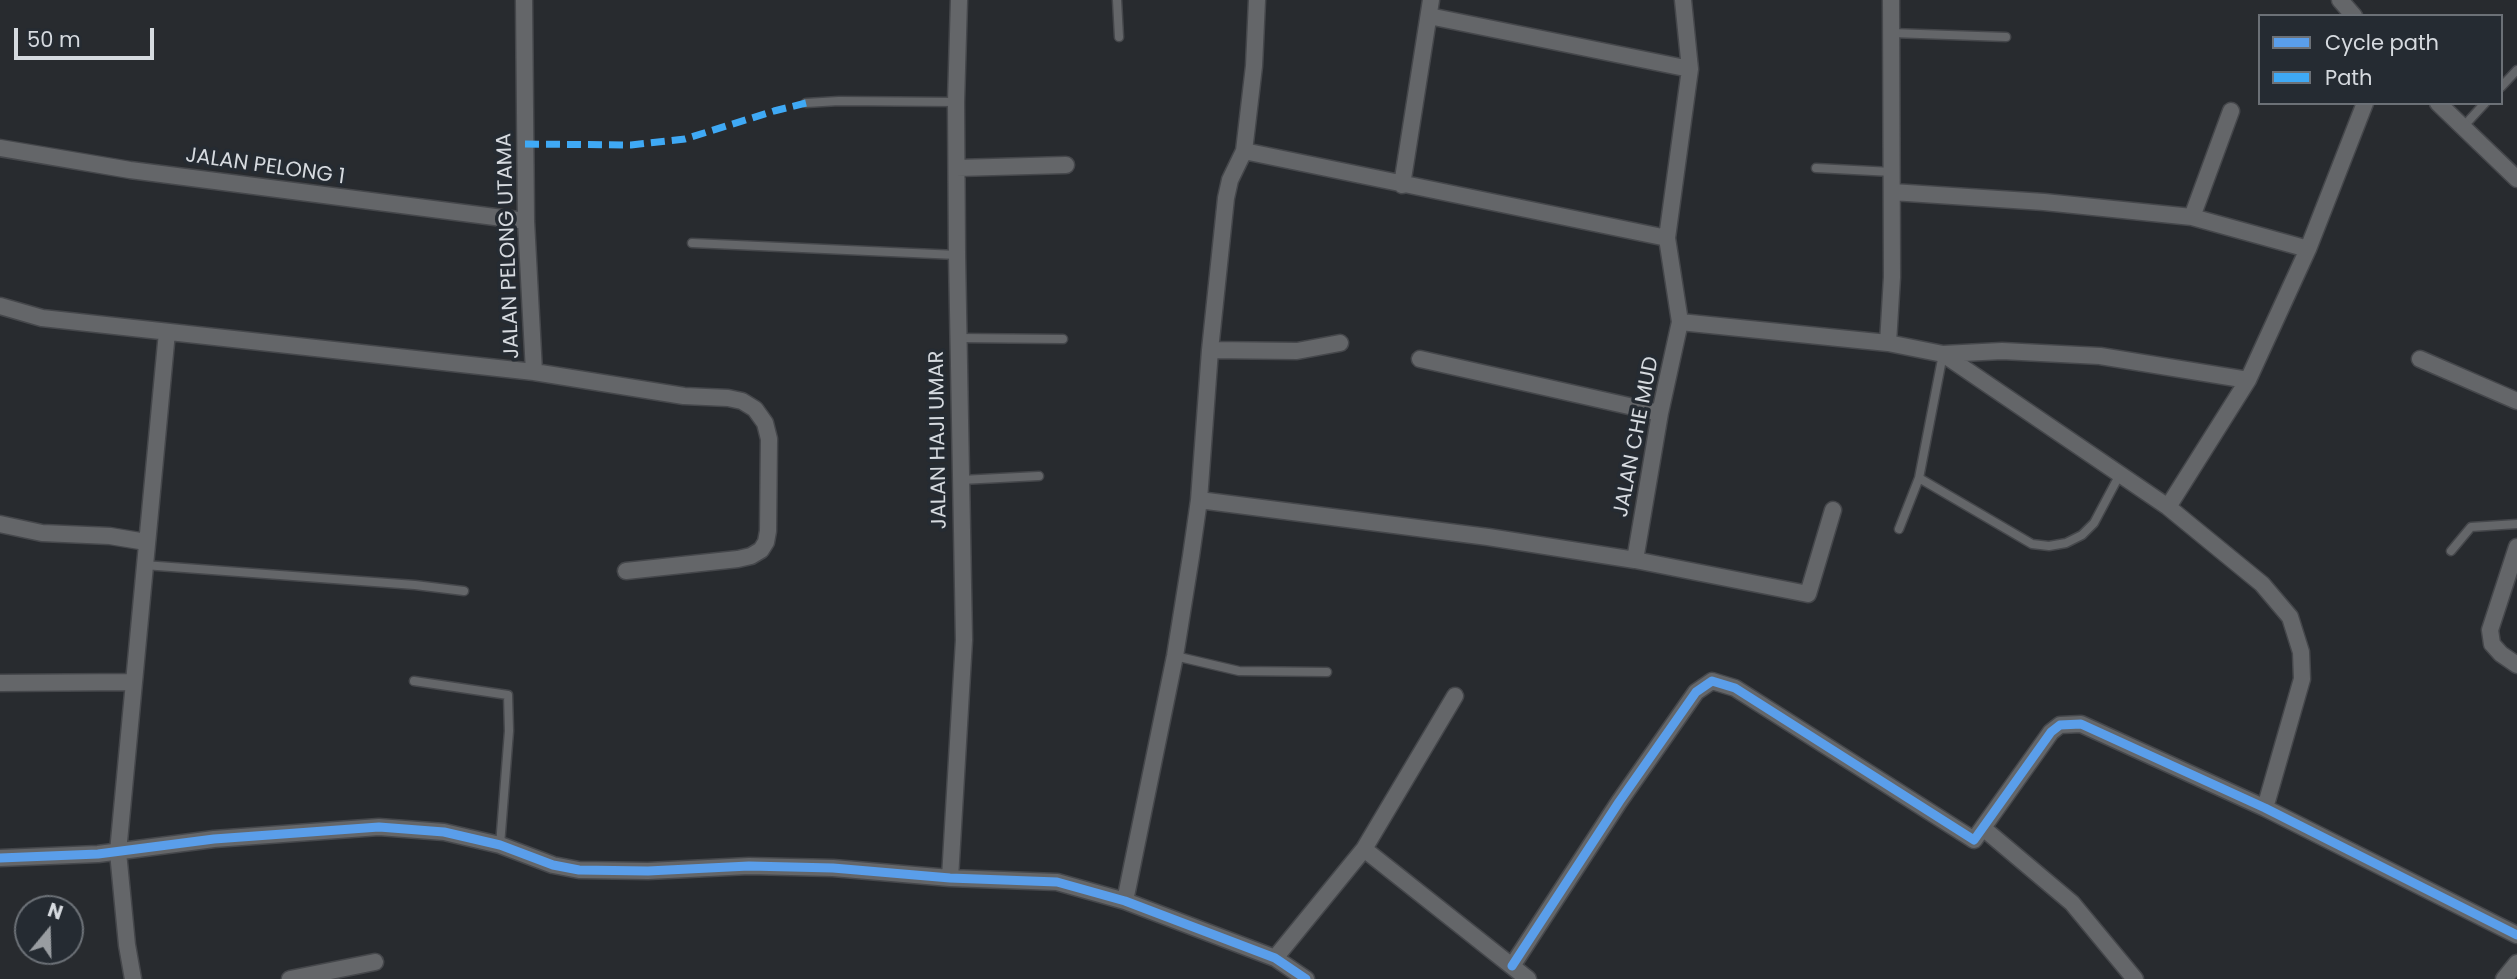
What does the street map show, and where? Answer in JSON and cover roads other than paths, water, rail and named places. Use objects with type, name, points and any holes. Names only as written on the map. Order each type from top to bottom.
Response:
[{"type":"street","name":"JALAN PELONG UTAMA","points":[[167,332],[534,372],[526,220],[524,0]]},
{"type":"street","name":"JALAN HAJI UMAR","points":[[950,878],[964,639],[957,255],[956,102],[959,0]]},
{"type":"street","points":[[1125,901],[1175,656],[1199,500],[1210,350],[1226,198],[1230,180],[1244,151],[1254,66],[1257,0]]},
{"type":"street","points":[[1683,0],[1690,69],[1667,238],[1680,322],[1888,343],[1943,354],[2003,351],[2101,356],[2248,380]]},
{"type":"street","points":[[1888,343],[1892,277],[1891,0]]},
{"type":"street","points":[[2340,0],[2352,14]]},
{"type":"street","points":[[1402,185],[1430,8],[1690,69]]},
{"type":"street","points":[[2168,507],[2248,380],[2308,249],[2364,105]]},
{"type":"street","points":[[2440,105],[2517,179]]},
{"type":"street","points":[[2192,217],[2231,111]]},
{"type":"street","name":"JALAN PELONG 1","points":[[0,148],[130,170],[526,220]]},
{"type":"street","points":[[1244,151],[1667,238]]},
{"type":"street","points":[[957,168],[1066,165]]},
{"type":"street","points":[[1892,192],[2044,202],[2192,217],[2308,249]]},
{"type":"street","points":[[0,306],[42,318],[167,332],[118,852],[124,925],[134,979]]},
{"type":"street","name":"JALAN CHE MUD","points":[[1635,560],[1660,413],[1680,322]]},
{"type":"street","points":[[1210,350],[1297,351],[1340,343]]},
{"type":"street","points":[[1943,354],[2168,507],[2262,583],[2290,617],[2301,652],[2302,679],[2265,808]]},
{"type":"street","points":[[1420,359],[1660,413]]},
{"type":"street","points":[[2420,359],[2517,401]]},
{"type":"street","points":[[534,372],[684,396],[742,401],[755,409],[765,423],[769,439],[768,531],[761,550],[738,559],[626,571]]},
{"type":"street","points":[[1199,500],[1488,537],[1635,560],[1808,594],[1833,510]]},
{"type":"street","points":[[0,524],[42,533],[110,536],[146,542]]},
{"type":"street","points":[[2517,547],[2490,630],[2492,643],[2501,654],[2517,665]]},
{"type":"street","points":[[1512,966],[1619,802],[1688,703],[1703,685],[1712,681],[1735,688],[1974,840],[2052,732],[2060,725],[2081,724],[2265,808],[2517,935]]},
{"type":"street","points":[[0,682],[134,682]]},
{"type":"street","points":[[1275,958],[1364,849],[1455,696]]},
{"type":"street","points":[[0,858],[118,852],[214,839],[379,827],[443,832],[500,845],[553,865],[579,870],[648,871],[749,866],[833,868],[950,878],[1057,881],[1125,901],[1275,958],[1306,979]]},
{"type":"street","points":[[1983,828],[2072,903],[2135,979]]},
{"type":"street","points":[[1364,849],[1528,979]]},
{"type":"street","points":[[300,978],[375,962]]},
{"type":"street","points":[[2504,979],[2517,963]]},
{"type":"lane","points":[[1117,0],[1119,37]]},
{"type":"lane","points":[[1892,33],[2006,37]]},
{"type":"lane","points":[[2503,85],[2517,70]]},
{"type":"lane","points":[[806,103],[956,102]]},
{"type":"lane","points":[[2463,127],[2484,105]]},
{"type":"lane","points":[[1816,168],[1892,172]]},
{"type":"lane","points":[[692,243],[957,255]]},
{"type":"lane","points":[[959,338],[1063,339]]},
{"type":"lane","points":[[1899,529],[1919,478],[1943,354]]},
{"type":"lane","points":[[1919,478],[2032,544],[2049,546],[2066,544],[2094,523],[2120,474]]},
{"type":"lane","points":[[961,480],[1039,476]]},
{"type":"lane","points":[[2451,551],[2472,527],[2517,524]]},
{"type":"lane","points":[[144,565],[464,591]]},
{"type":"lane","points":[[1175,656],[1240,671],[1327,672]]},
{"type":"lane","points":[[414,681],[508,695],[509,731],[500,845]]}]
